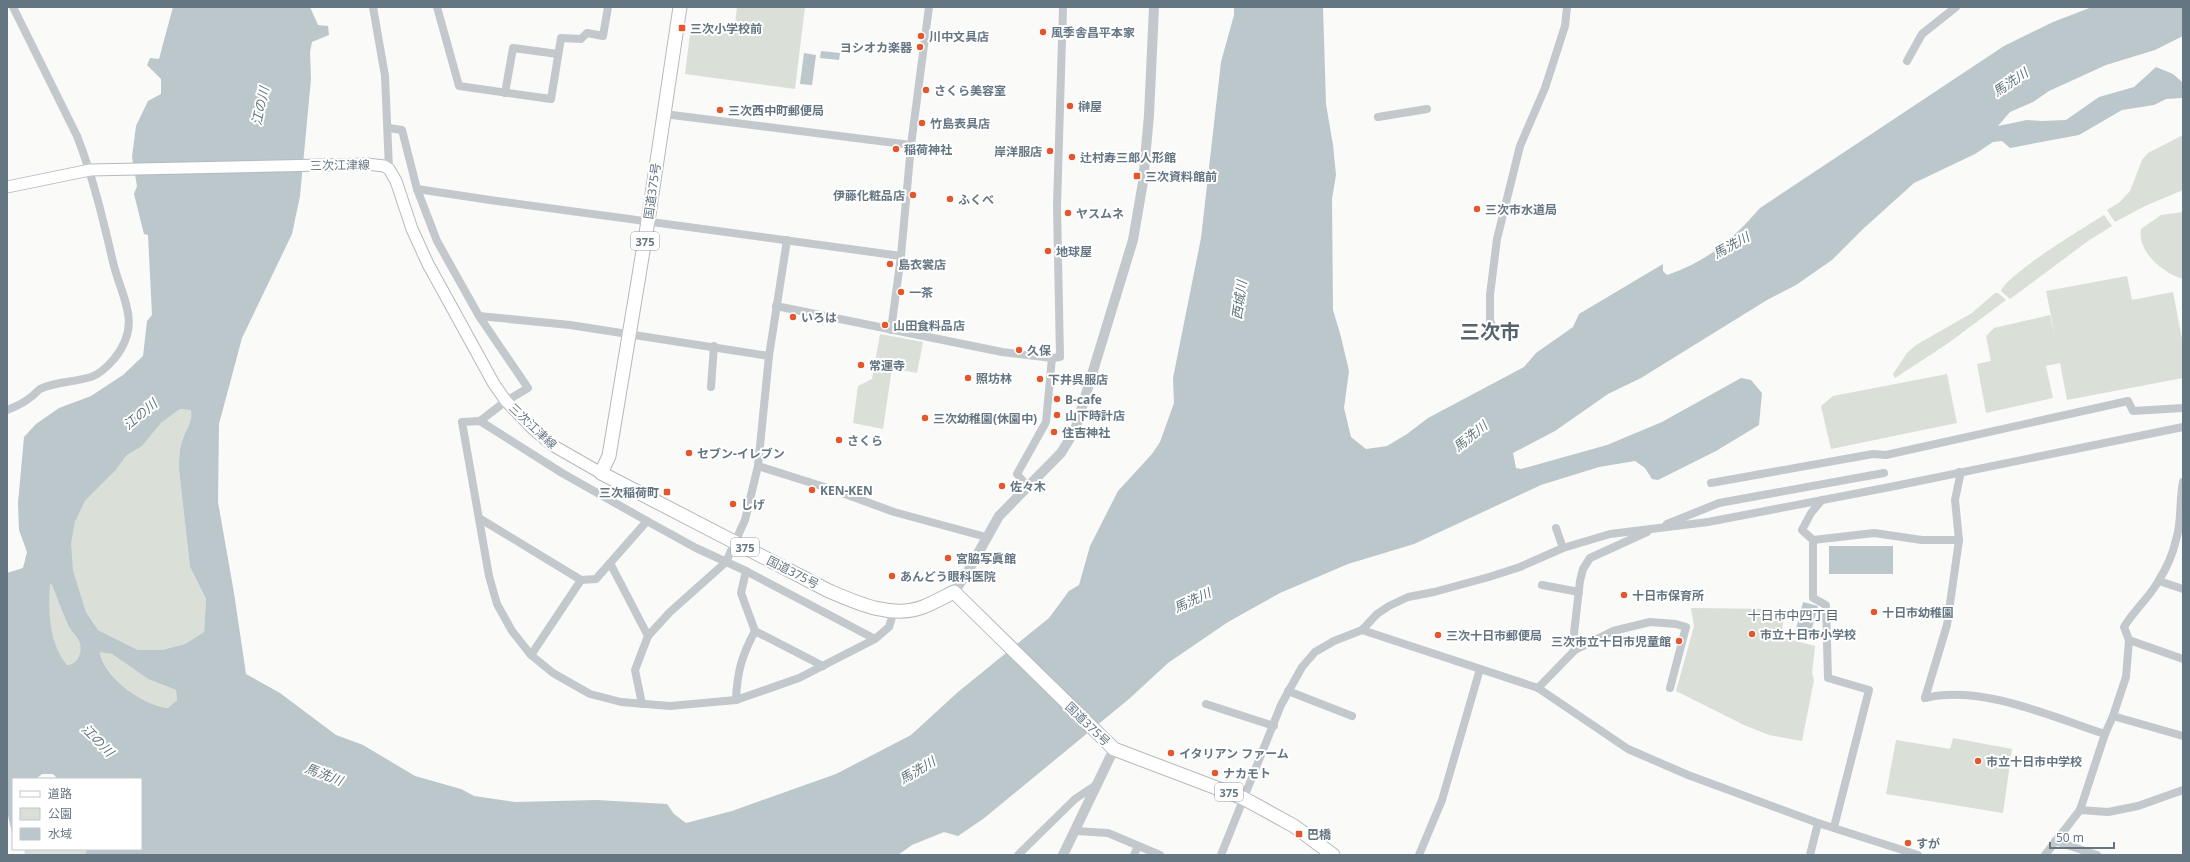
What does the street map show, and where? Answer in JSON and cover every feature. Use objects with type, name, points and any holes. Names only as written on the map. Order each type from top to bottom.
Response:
[{"type":"highway","name":"国道375号","points":[[680,7],[630,334],[609,456],[601,472],[829,591],[862,605],[894,611],[922,608],[954,592],[963,603],[1114,749],[1243,798],[1294,826],[1333,855]]},
{"type":"main road","name":"三次江津線","points":[[7,187],[94,170],[367,164],[384,166],[389,169],[396,181],[412,229],[428,264],[494,384],[506,401],[532,428],[552,445],[565,454],[601,472]]},
{"type":"street","points":[[7,410],[30,398],[40,389],[55,384],[74,382],[97,375],[110,364],[123,348],[128,336],[129,310],[118,281],[94,170],[13,7]]},
{"type":"street","points":[[373,7],[385,76],[389,128],[389,169]]},
{"type":"street","points":[[437,7],[459,86],[551,99],[561,38],[581,39],[587,33],[603,36],[608,7]]},
{"type":"street","points":[[891,330],[901,256],[911,145],[929,7]]},
{"type":"street","points":[[776,306],[1002,352],[1052,358],[1060,357],[1057,206],[1063,7]]},
{"type":"street","points":[[954,592],[967,573],[986,536],[999,516],[1061,453],[1075,430],[1134,240],[1143,182],[1149,115],[1154,7]]},
{"type":"street","points":[[1492,326],[1490,320],[1490,295],[1497,239],[1520,146],[1545,88],[1565,26],[1567,7]]},
{"type":"street","points":[[1907,61],[1922,34],[1956,7]]},
{"type":"street","points":[[505,93],[513,48],[558,54]]},
{"type":"street","points":[[1378,117],[1426,109]]},
{"type":"street","points":[[664,114],[911,145]]},
{"type":"street","points":[[389,128],[402,130],[417,188],[437,241],[479,316],[528,388],[506,401],[480,421],[462,422],[489,576],[498,604],[512,631],[532,655],[553,673],[590,694],[642,704],[670,706],[736,700],[765,691],[823,666],[875,639],[889,627],[894,611]]},
{"type":"street","points":[[417,188],[490,200],[901,256]]},
{"type":"street","points":[[642,704],[634,670],[648,636],[675,608],[726,562],[745,520],[758,466],[768,356],[786,240]]},
{"type":"street","points":[[479,316],[570,325],[714,346],[768,356]]},
{"type":"street","points":[[710,387],[714,346]]},
{"type":"street","points":[[1028,487],[1017,474],[1046,422],[1052,358]]},
{"type":"street","points":[[1711,483],[1873,454],[1886,455],[2128,401],[2133,411],[2183,408]]},
{"type":"street","points":[[480,421],[562,473],[647,522],[726,562],[746,570],[875,639]]},
{"type":"street","points":[[1221,855],[1288,691],[1302,667],[1315,652],[1334,641],[1362,630],[1377,614],[1389,606],[1408,597],[1434,592],[1495,575],[1520,567],[1563,548],[1610,534],[1708,522],[2183,427]]},
{"type":"street","points":[[758,466],[834,490],[894,512],[986,536]]},
{"type":"street","points":[[1959,472],[1960,476],[1955,500],[1959,540],[1946,625],[1926,698],[1939,695],[1998,698],[2105,734]]},
{"type":"street","points":[[1576,650],[1574,634],[1579,592],[1583,569],[1590,558],[1656,528],[1719,503],[1884,473]]},
{"type":"street","points":[[2045,855],[2080,810],[2105,734],[2113,716],[2126,677],[2129,640],[2124,627],[2132,614],[2159,581],[2176,542],[2182,519],[2181,494],[2183,482]]},
{"type":"street","points":[[1822,500],[1811,513],[1802,530],[1813,540],[1813,598],[1826,605],[1828,678],[1869,690],[1834,827]]},
{"type":"street","points":[[479,518],[581,580],[596,579],[647,522]]},
{"type":"street","points":[[1556,528],[1563,548]]},
{"type":"street","points":[[1813,540],[1874,533],[1922,540],[1959,540]]},
{"type":"street","points":[[610,563],[648,636]]},
{"type":"street","points":[[746,570],[741,592],[755,631],[823,666]]},
{"type":"street","points":[[532,655],[581,580]]},
{"type":"street","points":[[2159,581],[2183,589]]},
{"type":"street","points":[[1542,585],[1579,592]]},
{"type":"street","points":[[1538,688],[1576,650],[1613,631],[1650,622],[1676,624],[1686,627],[1670,688]]},
{"type":"street","points":[[1362,630],[1538,688],[1628,749],[1688,775],[1818,823],[1918,855]]},
{"type":"street","points":[[736,700],[737,676],[743,654],[755,631]]},
{"type":"street","points":[[2129,640],[2183,659]]},
{"type":"street","points":[[1419,855],[1442,800],[1480,669]]},
{"type":"street","points":[[1288,691],[1352,716]]},
{"type":"street","points":[[1206,704],[1274,726]]},
{"type":"street","points":[[2113,716],[2183,736]]},
{"type":"street","points":[[1063,855],[1076,831],[1114,749]]},
{"type":"street","points":[[1018,855],[1075,800],[1096,785]]},
{"type":"street","points":[[2080,810],[2108,812],[2138,806],[2183,790]]},
{"type":"street","points":[[1810,855],[1818,823]]},
{"type":"street","points":[[1076,831],[1108,833],[1160,855]]},
{"type":"street","points":[[2055,841],[2098,855]]},
{"type":"street","points":[[1134,855],[1138,846]]},
{"type":"green space","points":[[737,7],[805,7],[795,89],[685,74],[691,26],[734,32]]},
{"type":"green space","points":[[2183,135],[2183,190],[2145,206],[2115,222],[2107,210],[2120,202],[2130,191],[2142,160],[2148,153]]},
{"type":"green space","points":[[2183,212],[2183,279],[2160,267],[2147,253],[2141,238],[2141,229],[2161,215]]},
{"type":"green space","points":[[2104,215],[2112,226],[2088,241],[2010,299],[2001,291],[2006,283],[2031,263]]},
{"type":"green space","points":[[2127,276],[2132,300],[2173,292],[2183,344],[2183,378],[2067,400],[2060,363],[2046,366],[2053,398],[1986,413],[1977,364],[1991,361],[1986,336],[1994,328],[2050,315],[2055,336],[2046,291]]},
{"type":"green space","points":[[1995,293],[1998,293],[2006,300],[1947,344],[1895,378],[1893,374],[1907,353],[1916,345],[1972,313]]},
{"type":"green space","points":[[880,334],[923,342],[917,373],[892,368],[883,429],[853,423],[858,386],[872,379]]},
{"type":"green space","points":[[1947,374],[1957,423],[1831,449],[1821,406],[1833,396]]},
{"type":"green space","points":[[180,409],[192,410],[191,421],[183,437],[181,445],[179,470],[190,567],[206,599],[204,632],[185,644],[162,650],[138,650],[98,630],[86,612],[73,570],[70,543],[75,522],[85,501],[115,471],[127,455],[142,446],[161,423]]},
{"type":"green space","points":[[49,584],[52,585],[68,625],[80,643],[80,655],[71,664],[66,665],[60,656],[53,637],[49,616]]},
{"type":"green space","points":[[1691,608],[1785,609],[1781,637],[1815,646],[1812,673],[1814,680],[1802,741],[1769,735],[1744,725],[1676,691],[1694,626]]},
{"type":"green space","points":[[100,651],[112,654],[148,679],[176,690],[177,700],[168,708],[158,706],[137,696],[117,680],[109,671],[103,661]]},
{"type":"green space","points":[[1953,738],[2012,749],[2003,813],[1886,794],[1896,740],[1950,749]]},
{"type":"green space","points":[[24,850],[87,850],[85,855],[25,855]]},
{"type":"water","points":[[173,7],[310,7],[318,25],[328,26],[329,35],[312,42],[310,52],[311,79],[300,196],[292,234],[242,338],[219,424],[218,502],[246,674],[280,693],[336,735],[363,745],[415,776],[461,789],[474,796],[515,802],[597,800],[667,804],[674,814],[686,823],[732,811],[836,774],[911,735],[958,692],[1049,618],[1069,591],[1079,585],[1090,546],[1118,491],[1152,454],[1160,442],[1174,403],[1173,378],[1201,238],[1221,62],[1234,15],[1234,7],[1323,7],[1326,104],[1333,145],[1336,175],[1332,199],[1333,310],[1349,371],[1344,408],[1351,437],[1366,449],[1387,446],[1407,434],[1428,418],[1524,367],[1536,353],[1573,327],[1579,314],[1663,264],[1663,271],[1667,275],[1707,256],[1729,240],[1760,208],[2004,46],[2053,22],[2092,7],[2183,7],[2183,36],[2155,50],[2106,65],[2049,91],[2033,102],[2010,112],[1998,126],[2027,120],[2066,120],[2099,97],[2134,87],[2156,67],[2173,74],[2182,82],[2182,98],[2166,99],[2154,105],[2122,110],[2079,135],[2010,148],[2002,141],[1993,142],[1975,154],[1914,183],[1863,229],[1832,260],[1796,285],[1767,300],[1641,378],[1608,394],[1555,431],[1513,453],[1516,468],[1521,469],[1607,445],[1662,422],[1741,378],[1751,380],[1762,393],[1759,425],[1716,451],[1658,480],[1652,479],[1645,468],[1635,461],[1599,467],[1541,485],[1414,544],[1348,564],[1280,593],[1228,622],[1168,663],[1129,699],[983,819],[958,836],[944,832],[912,845],[898,855],[85,855],[87,850],[142,850],[142,778],[57,778],[53,774],[42,774],[37,778],[12,778],[12,833],[7,811],[7,573],[23,568],[27,552],[19,530],[18,503],[24,437],[36,424],[59,408],[91,396],[123,375],[143,356],[147,321],[152,315],[148,235],[144,234],[134,194],[137,186],[132,157],[136,126],[148,101],[161,94],[161,79],[147,65],[150,58],[159,59]],"holes":[[[180,409],[191,410],[190,421],[181,446],[179,470],[190,567],[206,599],[204,632],[185,644],[162,650],[138,650],[98,630],[86,612],[73,570],[71,543],[75,522],[85,501],[115,471],[127,455],[142,446],[161,423]],[[50,584],[52,585],[68,625],[80,643],[80,651],[77,659],[75,662],[67,665],[56,647],[53,637],[49,605]],[[100,652],[112,654],[148,679],[176,690],[177,700],[168,708],[158,706],[137,696],[126,689],[109,671],[103,662]]]},
{"type":"water","points":[[821,51],[840,53],[839,60],[820,58]]},
{"type":"water","points":[[804,53],[816,55],[812,85],[800,84]]},
{"type":"water","points":[[1829,546],[1893,546],[1893,574],[1829,574]]},
{"type":"water","points":[[1803,602],[1818,606],[1810,636],[1795,633]]},
{"type":"place","name":"三次小学校前","points":[[682,28]]},
{"type":"place","name":"風季舎昌平本家","points":[[1043,32]]},
{"type":"place","name":"川中文具店","points":[[921,36]]},
{"type":"place","name":"ヨシオカ楽器","points":[[920,47]]},
{"type":"place","name":"さくら美容室","points":[[926,90]]},
{"type":"place","name":"榊屋","points":[[1070,106]]},
{"type":"place","name":"三次西中町郵便局","points":[[720,110]]},
{"type":"place","name":"竹島表具店","points":[[922,123]]},
{"type":"place","name":"稲荷神社","points":[[896,149]]},
{"type":"place","name":"岸洋服店","points":[[1050,151]]},
{"type":"place","name":"辻村寿三郎人形館","points":[[1072,157]]},
{"type":"place","name":"三次資料館前","points":[[1137,176]]},
{"type":"place","name":"伊藤化粧品店","points":[[913,195]]},
{"type":"place","name":"ふくべ","points":[[950,199]]},
{"type":"place","name":"三次市水道局","points":[[1477,209]]},
{"type":"place","name":"ヤスムネ","points":[[1068,213]]},
{"type":"place","name":"地球屋","points":[[1048,251]]},
{"type":"place","name":"島衣裳店","points":[[890,264]]},
{"type":"place","name":"一茶","points":[[901,292]]},
{"type":"place","name":"いろは","points":[[793,317]]},
{"type":"place","name":"山田食料品店","points":[[885,325]]},
{"type":"place","name":"久保","points":[[1019,350]]},
{"type":"place","name":"常運寺","points":[[861,365]]},
{"type":"place","name":"照坊林","points":[[968,378]]},
{"type":"place","name":"下井呉服店","points":[[1040,379]]},
{"type":"place","name":"B-cafe","points":[[1057,399]]},
{"type":"place","name":"山下時計店","points":[[1057,415]]},
{"type":"place","name":"三次幼稚園(休園中)","points":[[925,418]]},
{"type":"place","name":"住吉神社","points":[[1054,432]]},
{"type":"place","name":"さくら","points":[[839,440]]},
{"type":"place","name":"セブン-イレブン","points":[[689,453]]},
{"type":"place","name":"佐々木","points":[[1002,486]]},
{"type":"place","name":"KEN-KEN","points":[[812,490]]},
{"type":"place","name":"三次稲荷町","points":[[667,492]]},
{"type":"place","name":"しげ","points":[[733,504]]},
{"type":"place","name":"宮脇写眞館","points":[[948,558]]},
{"type":"place","name":"あんどう眼科医院","points":[[892,576]]},
{"type":"place","name":"十日市保育所","points":[[1624,595]]},
{"type":"place","name":"十日市幼稚園","points":[[1874,612]]},
{"type":"place","name":"市立十日市小学校","points":[[1752,634]]},
{"type":"place","name":"三次十日市郵便局","points":[[1438,635]]},
{"type":"place","name":"三次市立十日市児童館","points":[[1679,641]]},
{"type":"place","name":"イタリアン ファーム","points":[[1171,753]]},
{"type":"place","name":"市立十日市中学校","points":[[1978,761]]},
{"type":"place","name":"ナカモト","points":[[1215,773]]},
{"type":"place","name":"巴橋","points":[[1299,834]]},
{"type":"place","name":"すが","points":[[1908,843]]},
{"type":"district","name":"三次市","points":[[1490,331]]},
{"type":"district","name":"十日市中四丁目","points":[[1793,615]]},
{"type":"water label","name":"馬洗川","points":[[2010,82]]},
{"type":"water label","name":"江の川","points":[[260,106]]},
{"type":"water label","name":"馬洗川","points":[[1731,245]]},
{"type":"water label","name":"西城川","points":[[1239,300]]},
{"type":"water label","name":"江の川","points":[[140,414]]},
{"type":"water label","name":"馬洗川","points":[[1470,436]]},
{"type":"water label","name":"馬洗川","points":[[1192,600]]},
{"type":"water label","name":"江の川","points":[[98,740]]},
{"type":"water label","name":"馬洗川","points":[[917,770]]},
{"type":"water label","name":"馬洗川","points":[[324,774]]}]
